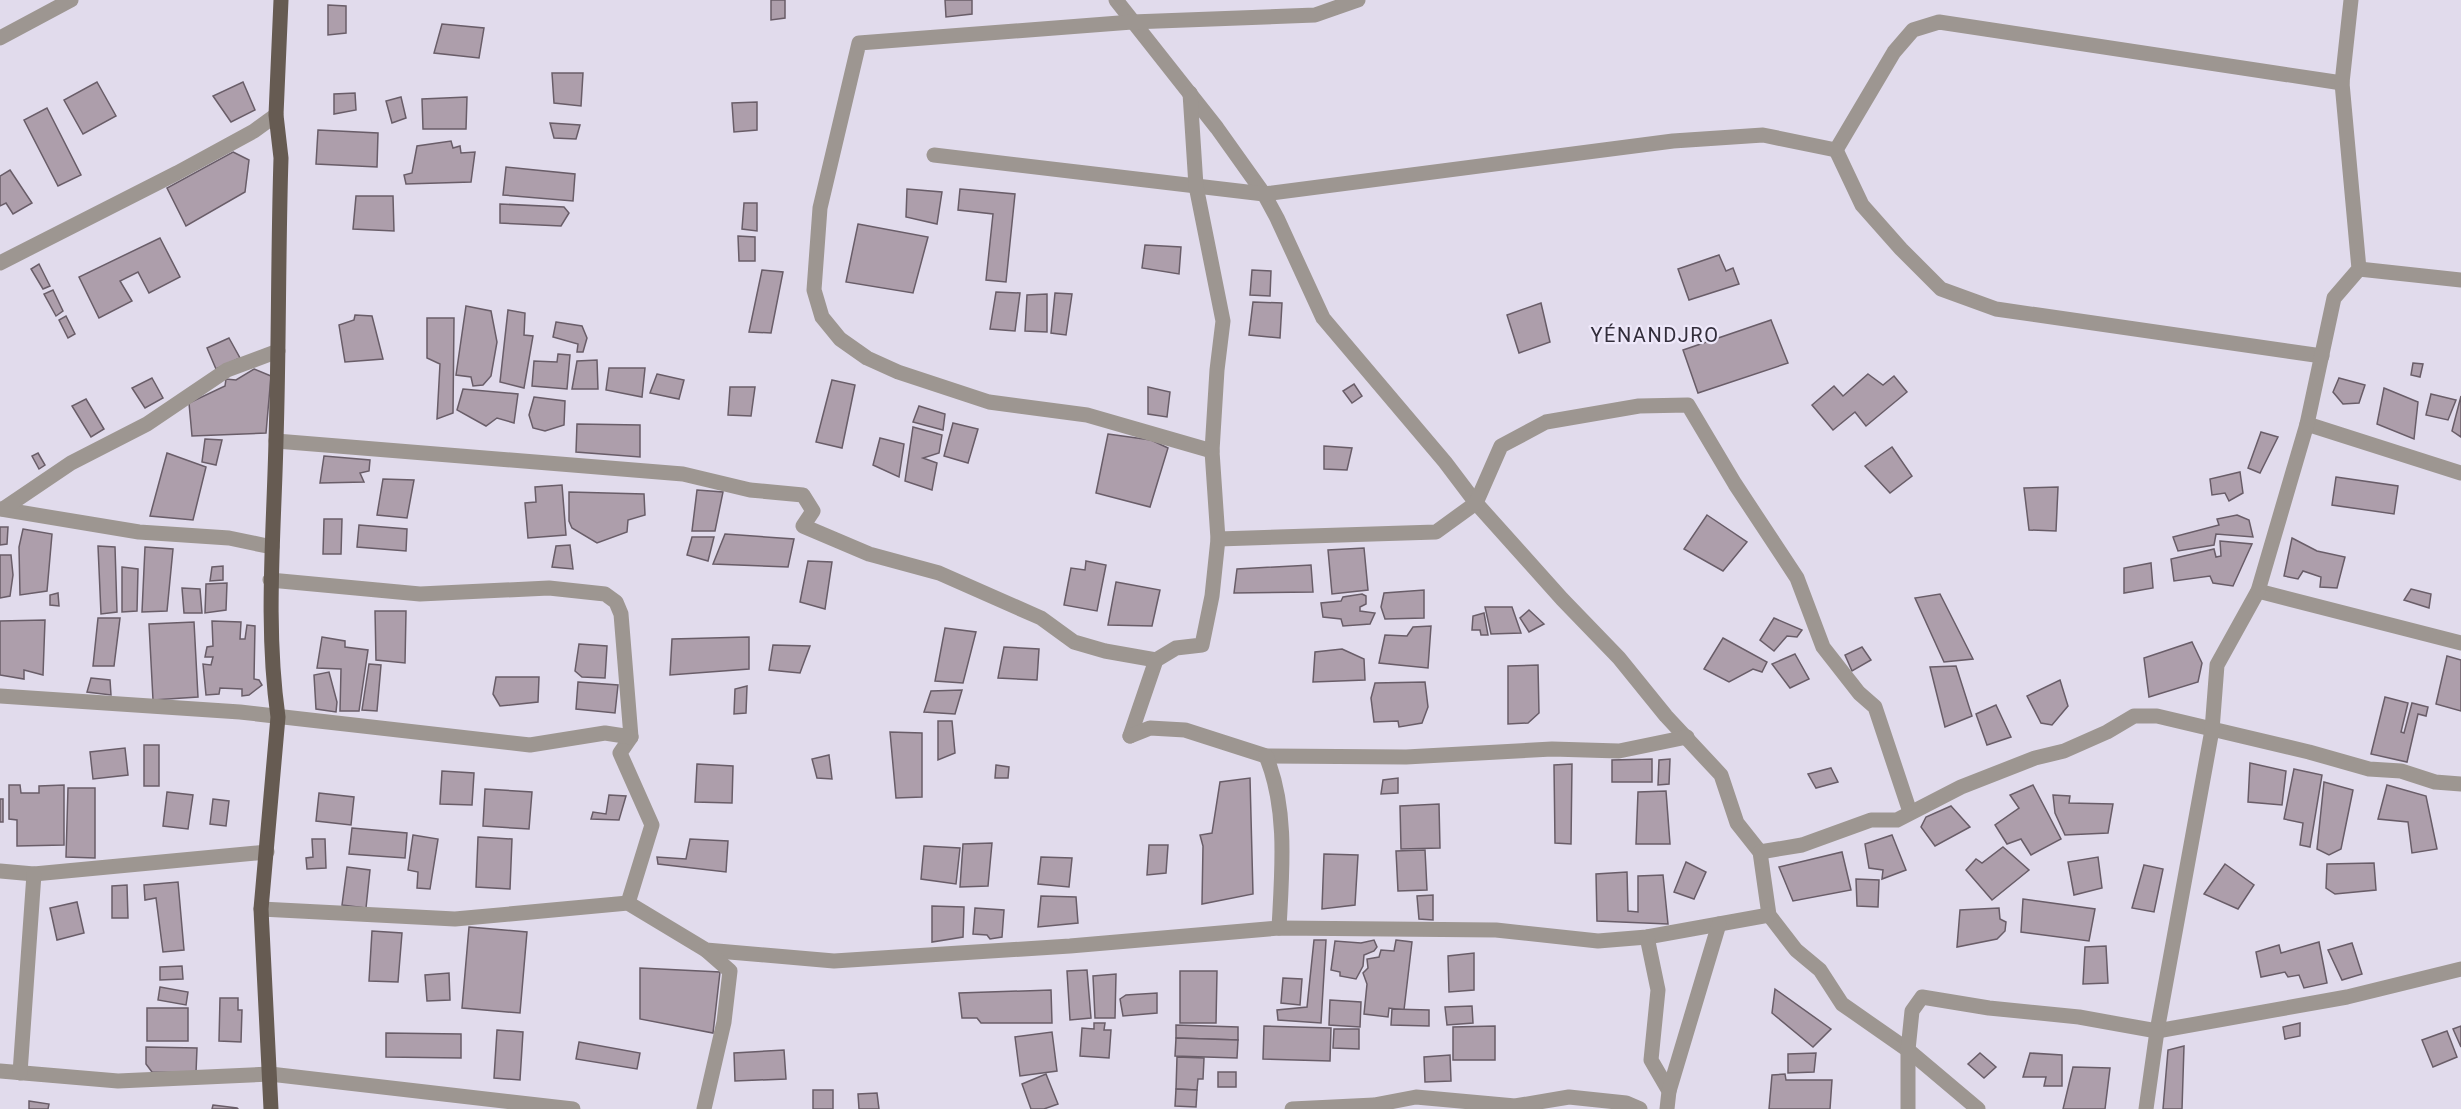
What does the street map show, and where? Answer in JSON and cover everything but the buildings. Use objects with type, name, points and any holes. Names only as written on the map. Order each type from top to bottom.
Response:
[{"type":"main road","points":[[271,1109],[261,909],[278,717],[270,580],[278,351],[281,158],[276,115],[281,0]]},
{"type":"street","points":[[0,38],[72,0]]},
{"type":"street","points":[[1116,0],[1190,93],[1264,194],[1323,318],[1423,435],[1476,503],[1562,599],[1619,658],[1666,716],[1721,775],[1737,823],[1760,852],[1769,915],[1796,950],[1820,970],[1842,1004],[1908,1050],[1978,1109]]},
{"type":"street","points":[[1212,451],[1087,415],[989,402],[898,372],[867,358],[840,339],[822,317],[814,290],[820,208],[859,43],[1132,22],[1316,15],[1358,0]]},
{"type":"street","points":[[2146,1109],[2157,1031],[2212,730],[2217,665],[2258,591],[2307,424],[2334,298],[2359,269],[2342,83],[2351,0]]},
{"type":"street","points":[[1836,150],[1894,52],[1913,30],[1939,22],[2342,83]]},
{"type":"street","points":[[1190,93],[1196,186],[1223,321],[1217,370],[1212,451],[1218,538],[1212,596],[1202,645],[1176,648],[1156,660],[1130,736],[1150,729],[1185,730],[1266,756],[1406,757],[1552,749],[1620,751],[1687,737]]},
{"type":"street","points":[[0,263],[177,173],[254,131],[276,115]]},
{"type":"street","points":[[934,155],[1264,194],[1673,141],[1763,135],[1836,150]]},
{"type":"street","points":[[1836,150],[1862,205],[1941,289],[1996,309],[2322,356]]},
{"type":"street","points":[[2359,269],[2461,280]]},
{"type":"street","points":[[2,509],[71,463],[147,423],[227,370],[278,351]]},
{"type":"street","points":[[1218,538],[1437,532],[1476,503],[1501,446],[1546,422],[1639,406],[1688,405],[1735,484],[1797,578],[1823,647],[1859,693],[1875,707],[1910,812]]},
{"type":"street","points":[[2307,424],[2461,473]]},
{"type":"street","points":[[276,441],[683,474],[750,490],[803,495],[813,511],[803,526],[869,554],[939,573],[1041,618],[1074,642],[1105,651],[1156,660]]},
{"type":"street","points":[[2,509],[139,532],[229,538],[272,547]]},
{"type":"street","points":[[270,580],[420,594],[549,588],[606,594],[616,602],[621,614],[632,738],[620,753],[652,825],[628,903]]},
{"type":"street","points":[[2258,591],[2461,643]]},
{"type":"street","points":[[0,696],[183,707],[530,745],[605,733],[632,738]]},
{"type":"street","points":[[1760,852],[1802,844],[1870,820],[1897,820],[1961,787],[2035,758],[2064,751],[2107,732],[2134,716],[2157,716],[2309,752],[2369,769],[2401,771],[2435,782],[2461,784]]},
{"type":"street","points":[[1266,756],[1276,780],[1283,854],[1279,928]]},
{"type":"street","points":[[0,871],[34,874],[267,852]]},
{"type":"street","points":[[20,1073],[34,874]]},
{"type":"street","points":[[261,909],[455,919],[628,903],[706,950],[730,971],[724,1022],[704,1109]]},
{"type":"street","points":[[706,950],[834,961],[1070,946],[1279,928],[1496,930],[1598,940],[1647,937],[1769,915]]},
{"type":"street","points":[[1667,1109],[1669,1091],[1719,924]]},
{"type":"street","points":[[1647,937],[1658,990],[1651,1060],[1669,1091]]},
{"type":"street","points":[[1908,1109],[1908,1050],[1912,1011],[1922,997],[1989,1008],[2079,1017],[2157,1031],[2347,996],[2461,969]]},
{"type":"street","points":[[0,1071],[118,1081],[270,1074],[573,1109]]},
{"type":"street","points":[[1292,1109],[1374,1105],[1416,1097],[1515,1106],[1569,1097],[1626,1103],[1640,1109]]},
{"type":"district","name":"YÉNANDJRO","points":[[1655,335]]}]
